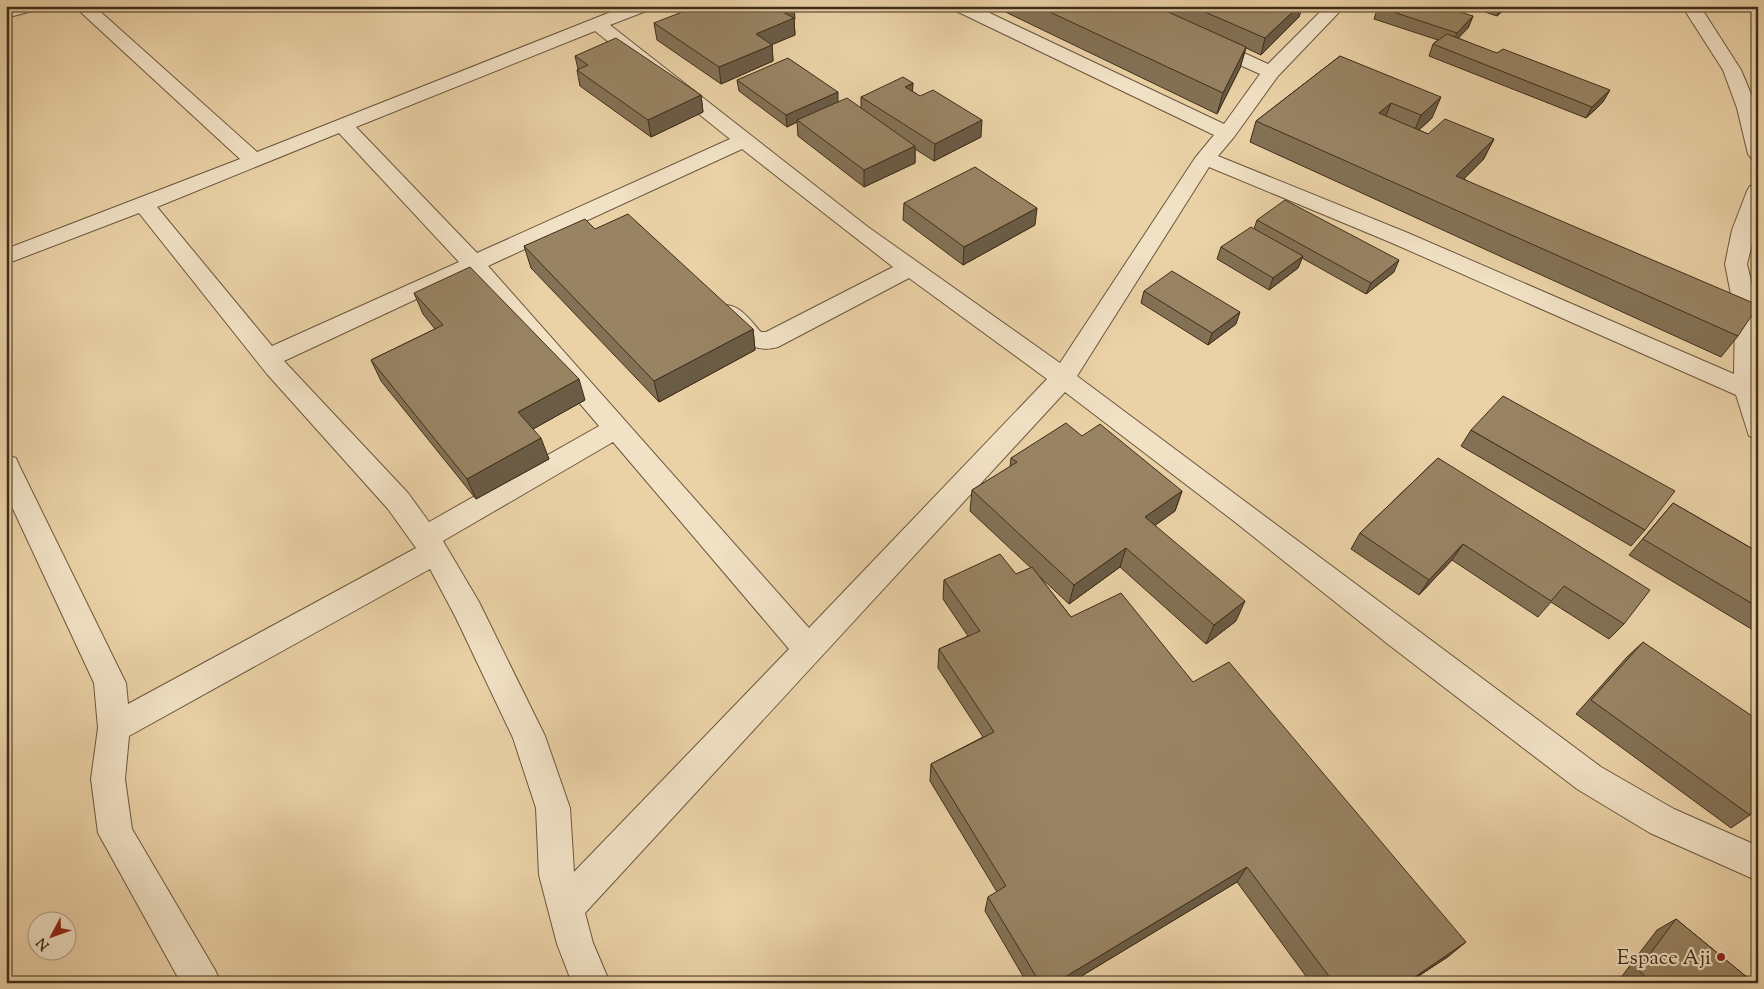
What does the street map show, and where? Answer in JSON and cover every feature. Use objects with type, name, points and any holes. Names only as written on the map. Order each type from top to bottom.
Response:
[{"type":"street","points":[[6,13],[30,6]]},
{"type":"street","points":[[83,6],[254,160]]},
{"type":"street","points":[[6,257],[144,205],[342,124],[644,6]]},
{"type":"street","points":[[960,6],[1227,134]]},
{"type":"street","points":[[566,907],[1063,378],[1205,158],[1227,134],[1272,72],[1336,6]]},
{"type":"street","points":[[1691,6],[1732,70],[1747,108],[1758,154]]},
{"type":"street","points":[[598,24],[860,232],[1063,378],[1237,508],[1400,636],[1589,778],[1662,821],[1758,864]]},
{"type":"street","points":[[1193,37],[1272,72]]},
{"type":"street","points":[[342,124],[474,264],[808,649]]},
{"type":"street","points":[[268,358],[744,140]]},
{"type":"street","points":[[1205,158],[1400,238],[1747,390]]},
{"type":"street","points":[[1758,191],[1750,234],[1736,264],[1746,316],[1747,390],[1758,429]]},
{"type":"street","points":[[144,205],[268,358],[398,501],[429,545],[468,611],[529,736],[553,808],[557,875],[576,944],[591,983]]},
{"type":"street","points":[[712,297],[754,339],[769,341],[910,268]]},
{"type":"street","points":[[114,728],[429,545],[616,428]]},
{"type":"street","points":[[6,465],[110,683],[114,728],[108,779],[115,833],[202,983]]},
{"type":"building","points":[[697,6],[787,6],[779,10],[794,18],[756,34],[772,45],[719,67],[654,23]]},
{"type":"building","points":[[1037,6],[1155,6],[1246,47],[1223,93]]},
{"type":"building","points":[[1191,6],[1232,6],[1235,8],[1238,6],[1299,6],[1265,38]]},
{"type":"building","points":[[1379,6],[1441,6],[1473,16],[1457,33]]},
{"type":"building","points":[[1447,34],[1497,53],[1503,49],[1610,90],[1592,107],[1433,44]]},
{"type":"building","points":[[616,38],[701,95],[648,120],[577,70],[588,65],[575,56]]},
{"type":"building","points":[[1340,56],[1441,97],[1421,115],[1391,103],[1379,113],[1428,134],[1445,119],[1494,139],[1456,176],[1758,306],[1738,336],[1256,121]]},
{"type":"building","points":[[788,58],[838,92],[786,115],[737,80]]},
{"type":"building","points":[[903,77],[913,83],[905,87],[920,96],[933,90],[982,120],[935,144],[861,97]]},
{"type":"building","points":[[847,98],[915,146],[864,170],[797,120]]},
{"type":"building","points":[[975,167],[1037,208],[964,247],[904,203]]},
{"type":"building","points":[[1285,200],[1399,260],[1371,283],[1257,220]]},
{"type":"building","points":[[628,214],[753,329],[654,381],[524,246],[585,219],[595,229]]},
{"type":"building","points":[[1251,227],[1303,256],[1273,278],[1221,247]]},
{"type":"building","points":[[470,267],[579,379],[518,412],[541,438],[467,479],[371,360],[443,325],[414,293]]},
{"type":"building","points":[[1172,271],[1240,312],[1212,333],[1144,291]]},
{"type":"building","points":[[1503,396],[1675,491],[1645,530],[1471,430]]},
{"type":"building","points":[[1066,423],[1082,436],[1100,424],[1182,491],[1145,517],[1245,601],[1214,625],[1126,548],[1074,585],[972,490],[1017,462],[1011,458]]},
{"type":"building","points":[[1438,458],[1650,590],[1624,624],[1564,586],[1551,601],[1463,544],[1429,580],[1360,533]]},
{"type":"building","points":[[1673,503],[1758,552],[1758,607],[1643,539]]},
{"type":"building","points":[[1000,554],[1016,574],[1032,567],[1071,617],[1121,593],[1193,682],[1229,662],[1466,942],[1406,983],[1334,983],[1247,867],[1055,983],[1040,983],[988,897],[1006,886],[931,764],[994,732],[939,649],[980,631],[944,580]]},
{"type":"building","points":[[1643,642],[1758,720],[1758,805],[1750,815],[1591,700]]},
{"type":"building","points":[[1676,919],[1754,983],[1653,983],[1638,970]]},
{"type":"place","name":"Espace Aji","points":[[1721,957]]}]
